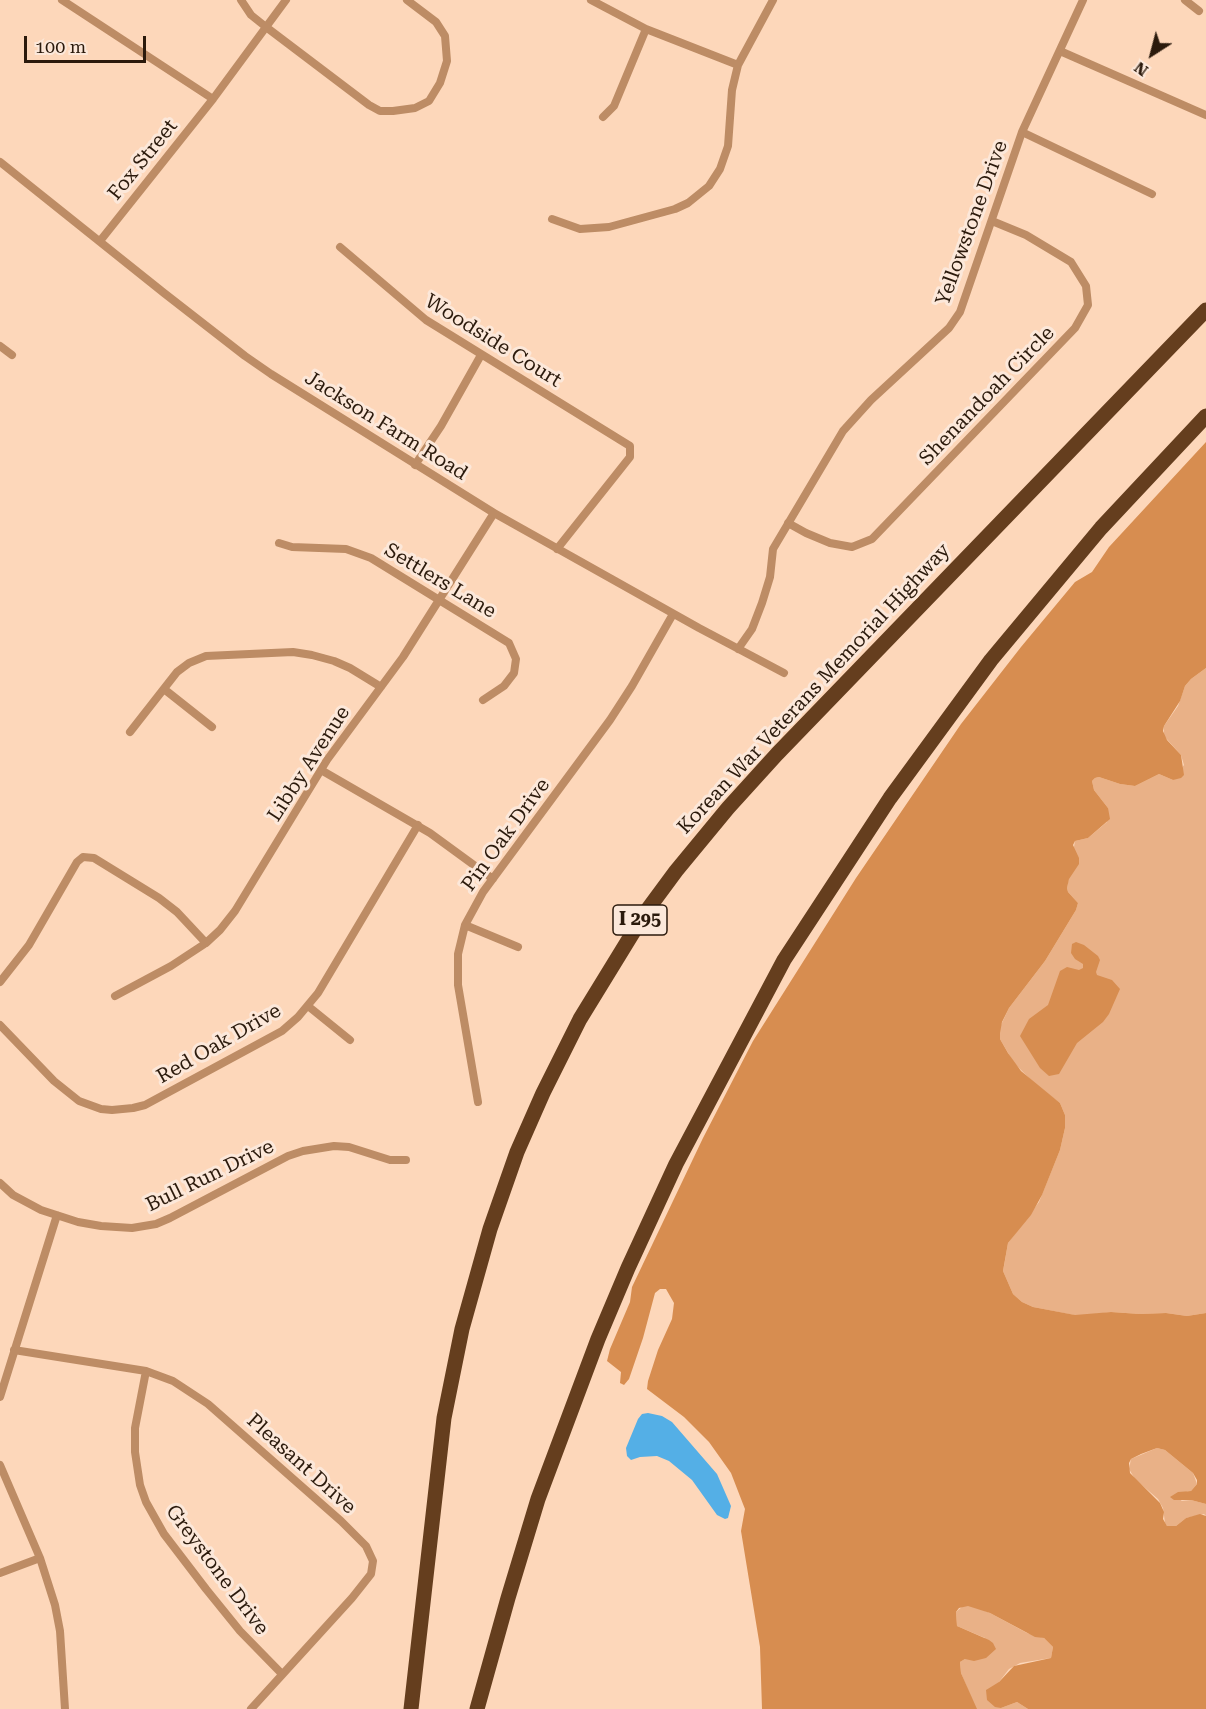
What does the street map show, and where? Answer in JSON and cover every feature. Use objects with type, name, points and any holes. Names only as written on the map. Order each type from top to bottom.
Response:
[{"type":"highway","name":"Korean War Veterans Memorial Highway","points":[[411,1709],[444,1418],[462,1329],[490,1228],[517,1152],[580,1019],[645,914],[702,838],[734,800],[1206,310]]},
{"type":"highway","points":[[477,1709],[538,1499],[598,1339],[676,1164],[790,951],[897,789],[991,660],[1101,528],[1206,416]]},
{"type":"street","points":[[62,0],[213,99]]},
{"type":"street","points":[[241,0],[251,15],[266,27],[380,111],[404,111],[429,101],[440,83],[447,61],[445,36],[436,22],[407,0]]},
{"type":"street","name":"Fox Street","points":[[99,241],[213,99],[286,0]]},
{"type":"street","points":[[591,0],[646,29],[738,65]]},
{"type":"street","points":[[552,219],[580,229],[609,227],[675,209],[699,195],[717,175],[725,159],[730,135],[732,90],[738,65],[773,0]]},
{"type":"street","name":"Yellowstone Drive","points":[[738,649],[752,629],[770,577],[773,549],[843,431],[871,400],[949,328],[960,312],[1022,132],[1083,0]]},
{"type":"street","points":[[1185,0],[1199,11]]},
{"type":"street","points":[[603,117],[614,106],[646,29]]},
{"type":"street","points":[[1060,51],[1206,115]]},
{"type":"street","points":[[1022,132],[1152,194]]},
{"type":"street","name":"Jackson Farm Road","points":[[0,162],[245,356],[494,513],[673,614],[784,673]]},
{"type":"street","name":"Shenandoah Circle","points":[[788,523],[830,543],[852,547],[872,539],[1079,323],[1088,304],[1086,286],[1071,262],[1026,235],[993,221]]},
{"type":"street","name":"Woodside Court","points":[[340,247],[410,307],[481,355],[628,444],[632,453],[557,549]]},
{"type":"street","points":[[0,346],[12,355]]},
{"type":"street","points":[[415,465],[441,426],[481,355]]},
{"type":"street","name":"Libby Avenue","points":[[115,996],[171,966],[206,943],[220,930],[249,891],[321,770],[441,600],[494,513]]},
{"type":"street","name":"Settlers Lane","points":[[279,543],[292,547],[341,548],[371,558],[509,643],[515,652],[516,665],[510,680],[483,700]]},
{"type":"street","name":"Pin Oak Drive","points":[[478,1102],[458,985],[458,954],[465,925],[493,879],[610,720],[673,614]]},
{"type":"street","points":[[130,732],[185,665],[206,656],[293,652],[334,661],[381,687]]},
{"type":"street","points":[[164,689],[212,727]]},
{"type":"street","points":[[321,770],[418,825],[493,879]]},
{"type":"street","name":"Red Oak Drive","points":[[0,1025],[65,1091],[90,1106],[124,1110],[145,1105],[282,1031],[308,1006],[418,825]]},
{"type":"street","points":[[0,982],[29,945],[76,862],[83,857],[94,858],[159,897],[206,943]]},
{"type":"street","points":[[465,925],[518,947]]},
{"type":"street","points":[[308,1006],[350,1040]]},
{"type":"street","name":"Bull Run Drive","points":[[0,1183],[25,1202],[57,1215],[78,1222],[132,1228],[156,1224],[170,1218],[288,1156],[318,1148],[349,1147],[390,1160],[406,1160]]},
{"type":"street","points":[[0,1397],[57,1215]]},
{"type":"street","name":"Pleasant Drive","points":[[14,1350],[146,1371],[173,1381],[208,1404],[362,1541],[371,1554],[373,1561],[371,1574],[251,1709]]},
{"type":"street","name":"Greystone Drive","points":[[146,1371],[135,1428],[135,1452],[140,1485],[146,1502],[164,1534],[206,1589],[240,1631],[282,1674]]},
{"type":"street","points":[[0,1465],[40,1558],[55,1605],[60,1631],[65,1709]]},
{"type":"street","points":[[0,1573],[40,1558]]},
{"type":"shaded area","points":[[1206,442],[1206,668],[1185,686],[1180,701],[1163,731],[1167,740],[1181,755],[1184,775],[1173,780],[1159,774],[1135,786],[1099,777],[1092,781],[1094,790],[1108,808],[1110,819],[1088,838],[1075,841],[1073,845],[1079,858],[1079,864],[1069,879],[1067,888],[1078,903],[1076,910],[1045,961],[1009,1008],[1002,1022],[1000,1039],[1021,1071],[1060,1103],[1065,1115],[1065,1128],[1060,1150],[1042,1195],[1031,1215],[1008,1243],[1003,1271],[1013,1294],[1022,1302],[1033,1307],[1075,1315],[1111,1312],[1166,1313],[1187,1316],[1206,1313],[1206,1504],[1191,1500],[1174,1500],[1170,1497],[1178,1492],[1191,1491],[1197,1484],[1197,1480],[1193,1473],[1165,1450],[1157,1448],[1131,1459],[1129,1463],[1130,1473],[1160,1503],[1167,1526],[1176,1526],[1186,1518],[1200,1514],[1206,1516],[1206,1709],[1028,1709],[1017,1702],[1001,1708],[995,1707],[987,1700],[986,1690],[999,1682],[1014,1666],[1051,1658],[1053,1647],[1044,1638],[1035,1637],[990,1613],[968,1606],[959,1608],[956,1612],[957,1626],[989,1640],[996,1649],[986,1658],[974,1661],[965,1659],[960,1662],[961,1673],[977,1709],[762,1709],[760,1647],[741,1531],[745,1509],[731,1473],[709,1442],[684,1417],[647,1389],[658,1350],[672,1319],[674,1303],[666,1289],[660,1289],[655,1293],[643,1338],[629,1379],[624,1385],[620,1383],[621,1372],[607,1361],[610,1349],[630,1302],[632,1287],[703,1138],[753,1041],[856,878],[961,724],[1021,647],[1075,582],[1092,572],[1109,547]]},
{"type":"shaded area","points":[[1206,668],[1206,1313],[1187,1316],[1166,1313],[1111,1312],[1079,1316],[1033,1307],[1022,1302],[1013,1294],[1003,1271],[1008,1243],[1039,1202],[1060,1150],[1065,1128],[1065,1115],[1060,1103],[1036,1085],[1014,1063],[1000,1039],[1000,1027],[1009,1008],[1045,961],[1076,910],[1078,903],[1067,888],[1075,841],[1088,838],[1107,822],[1108,808],[1094,790],[1092,781],[1099,777],[1135,786],[1159,774],[1173,780],[1184,765],[1181,755],[1164,736],[1164,726],[1178,706],[1185,686]]},
{"type":"shaded area","points":[[1076,942],[1098,956],[1100,960],[1097,975],[1112,980],[1120,989],[1103,1022],[1077,1043],[1059,1074],[1049,1076],[1040,1068],[1020,1036],[1029,1019],[1048,1005],[1060,971],[1067,967],[1079,970],[1083,968],[1083,964],[1071,953],[1072,944]]},
{"type":"shaded area","points":[[1157,1448],[1165,1450],[1193,1473],[1197,1484],[1191,1491],[1187,1491],[1181,1501],[1191,1500],[1206,1504],[1206,1516],[1204,1514],[1186,1518],[1176,1526],[1167,1526],[1163,1508],[1158,1499],[1135,1479],[1129,1469],[1131,1459]]},
{"type":"shaded area","points":[[963,1606],[973,1606],[990,1613],[1027,1633],[1044,1638],[1053,1647],[1051,1658],[1020,1663],[1009,1669],[999,1682],[1001,1708],[1017,1702],[1028,1709],[976,1709],[961,1673],[960,1662],[985,1638],[957,1626],[956,1612]]},
{"type":"water","points":[[642,1414],[662,1416],[672,1422],[717,1474],[731,1506],[728,1518],[717,1515],[692,1480],[669,1461],[657,1456],[631,1460],[627,1456],[626,1448],[638,1419]]}]
